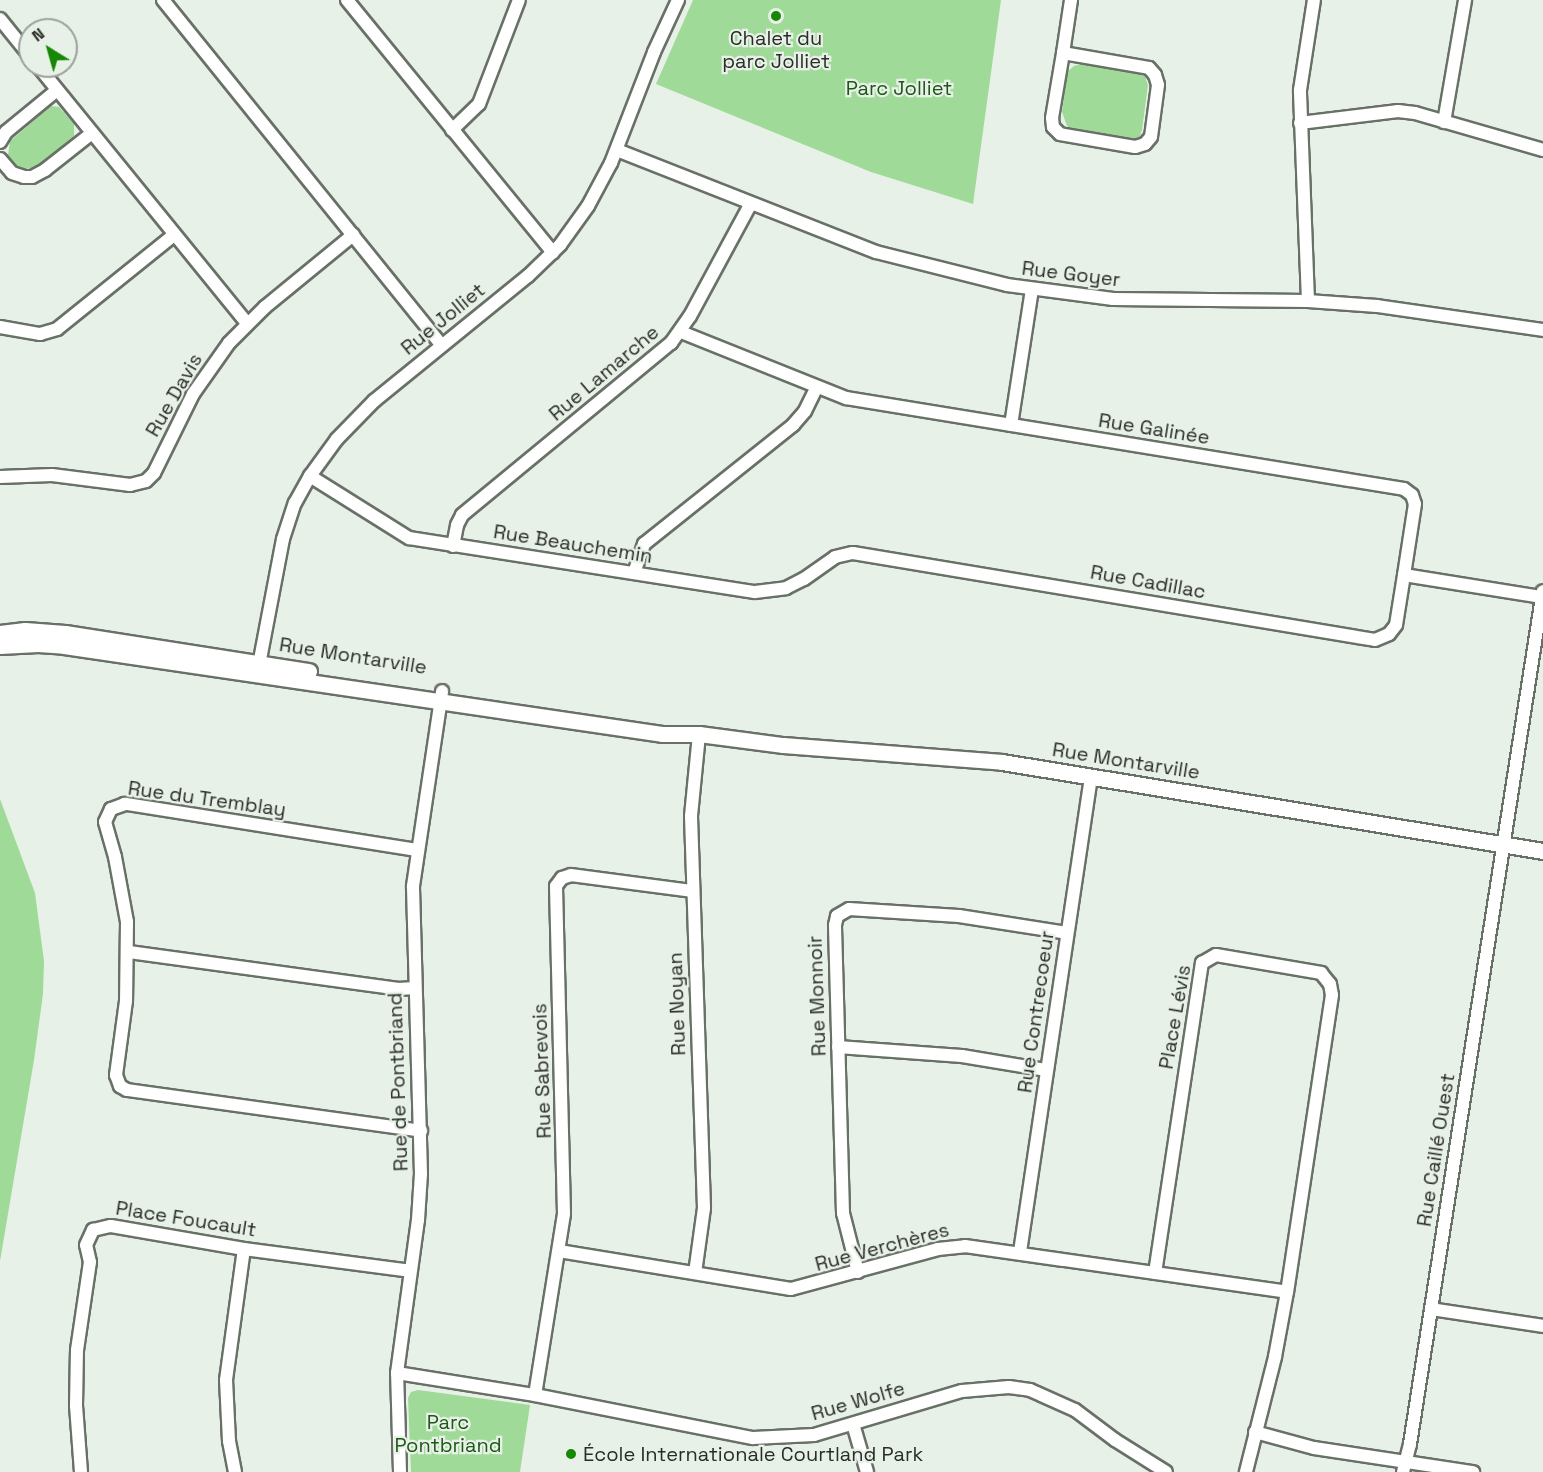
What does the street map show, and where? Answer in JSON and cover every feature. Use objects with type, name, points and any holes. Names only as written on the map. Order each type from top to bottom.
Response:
[{"type":"street","points":[[163,0],[442,346]]},
{"type":"street","points":[[347,0],[553,253]]},
{"type":"street","points":[[452,130],[479,104],[519,0]]},
{"type":"street","name":"Rue Jolliet","points":[[259,669],[283,540],[295,503],[310,476],[327,451],[361,414],[553,253],[588,206],[617,150],[654,52],[678,0]]},
{"type":"street","points":[[1063,53],[1149,68],[1155,75],[1158,85],[1151,137],[1145,144],[1135,147],[1060,134],[1053,127],[1063,53],[1071,0]]},
{"type":"street","points":[[1308,301],[1300,90],[1314,0]]},
{"type":"street","points":[[1444,122],[1465,0]]},
{"type":"street","points":[[0,19],[18,41]]},
{"type":"street","points":[[48,78],[247,323]]},
{"type":"street","points":[[0,142],[6,132],[57,90]]},
{"type":"street","points":[[1300,123],[1398,111],[1543,150]]},
{"type":"street","points":[[0,159],[12,173],[32,177],[45,170],[92,133]]},
{"type":"street","name":"Rue Goyer","points":[[617,150],[876,252],[1032,290],[1113,299],[1308,301],[1401,308],[1543,330]]},
{"type":"street","name":"Rue Lamarche","points":[[453,546],[457,525],[462,515],[671,343],[681,332],[751,203]]},
{"type":"street","points":[[0,327],[40,334],[57,329],[174,235]]},
{"type":"street","name":"Rue Davis","points":[[0,477],[52,475],[130,485],[146,481],[154,473],[201,381],[247,323],[353,235]]},
{"type":"street","points":[[1011,425],[1032,290]]},
{"type":"street","name":"Rue Galinée","points":[[681,332],[816,388],[846,398],[1404,489],[1412,495],[1415,504],[1404,575]]},
{"type":"street","points":[[634,573],[644,544],[797,420],[808,405],[816,388]]},
{"type":"street","name":"Rue Beauchemin","points":[[310,476],[400,535],[453,546],[765,592],[796,584],[839,555]]},
{"type":"street","name":"Rue Cadillac","points":[[839,555],[866,555],[1375,640],[1386,636],[1394,628],[1404,575]]},
{"type":"street","points":[[1404,575],[1542,593]]},
{"type":"street","name":"Rue Caillé Ouest","points":[[1405,1467],[1502,844],[1538,656],[1542,593]]},
{"type":"street","name":"Rue Montarville","points":[[0,633],[25,630],[65,633],[259,669]]},
{"type":"street","name":"Rue Montarville","points":[[0,646],[56,645],[259,669],[441,696],[664,725],[699,734],[783,745],[982,760],[1543,851]]},
{"type":"street","name":"Rue de Pontbriand","points":[[400,1472],[397,1373],[420,1197],[421,1131],[413,915],[417,850],[441,696]]},
{"type":"street","name":"Rue Noyan","points":[[695,1273],[704,1208],[691,816],[699,734]]},
{"type":"street","name":"Rue Contrecoeur","points":[[1020,1252],[1091,777]]},
{"type":"street","name":"Rue du Tremblay","points":[[417,850],[125,804],[117,805],[106,815],[105,826],[120,881],[129,952],[126,1001],[116,1075],[118,1083],[124,1088],[421,1131]]},
{"type":"street","name":"Rue Sabrevois","points":[[536,1395],[564,1214],[556,886],[562,878],[571,875],[693,891]]},
{"type":"street","name":"Rue Monnoir","points":[[858,1272],[843,1213],[835,925],[837,916],[845,910],[971,917],[1067,933]]},
{"type":"street","points":[[129,952],[398,989],[414,988]]},
{"type":"street","name":"Place Lévis","points":[[1155,1273],[1199,970],[1206,958],[1222,956],[1317,971],[1326,978],[1331,988],[1287,1292]]},
{"type":"street","points":[[838,1047],[962,1056],[1047,1070]]},
{"type":"street","name":"Place Foucault","points":[[81,1472],[76,1406],[77,1350],[90,1262],[86,1245],[89,1234],[105,1225],[244,1249],[410,1271]]},
{"type":"street","name":"Rue Verchères","points":[[559,1251],[791,1289],[951,1246],[1020,1252],[1287,1292]]},
{"type":"street","points":[[235,1472],[228,1431],[226,1380],[244,1249]]},
{"type":"street","points":[[1246,1472],[1275,1357],[1287,1292]]},
{"type":"street","points":[[1431,1309],[1543,1326]]},
{"type":"street","name":"Rue Wolfe","points":[[397,1373],[536,1395],[753,1438],[814,1436],[962,1391],[1009,1387],[1030,1390],[1075,1410],[1115,1440],[1166,1472]]},
{"type":"street","points":[[853,1424],[867,1472]]},
{"type":"street","points":[[1255,1432],[1314,1448],[1405,1467],[1473,1472]]},
{"type":"green space","name":"Parc Jolliet","points":[[693,0],[1001,0],[973,204],[871,172],[656,84]]},
{"type":"green space","points":[[1081,64],[1141,73],[1145,77],[1148,85],[1139,138],[1071,129],[1067,126],[1062,112],[1067,72]]},
{"type":"green space","points":[[51,106],[59,107],[74,124],[74,136],[37,167],[25,169],[17,167],[8,155],[10,141]]},
{"type":"green space","points":[[0,799],[35,893],[44,961],[43,994],[34,1060],[0,1261]]},
{"type":"green space","name":"Parc Pontbriand","points":[[418,1390],[530,1405],[520,1472],[411,1472],[408,1398],[411,1392]]},
{"type":"place","name":"Chalet du parc Jolliet","points":[[776,16]]},
{"type":"place","name":"École Internationale Courtland Park","points":[[571,1454]]}]
